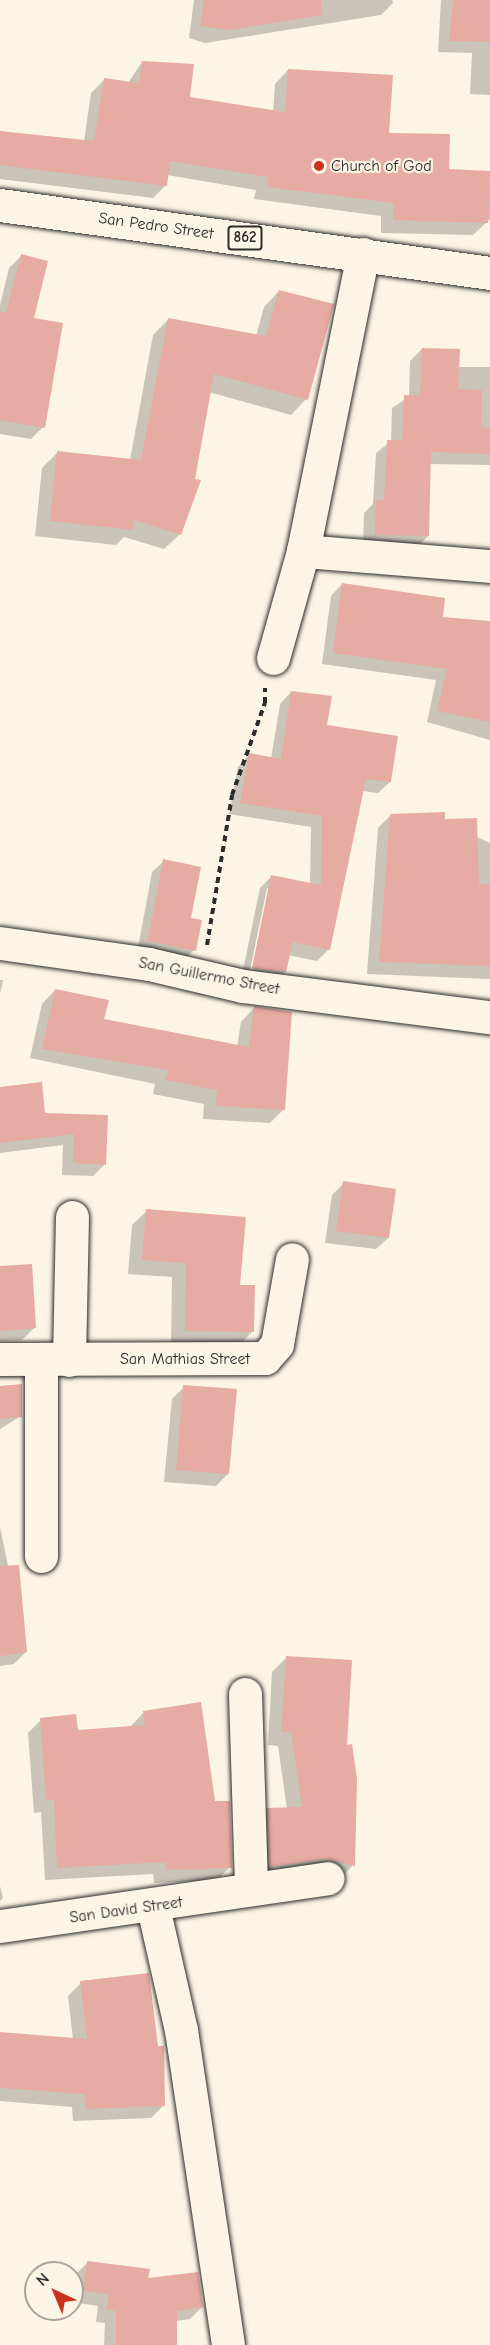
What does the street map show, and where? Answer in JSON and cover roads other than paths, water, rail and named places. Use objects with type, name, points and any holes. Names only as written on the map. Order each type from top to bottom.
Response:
[{"type":"street","name":"San Pedro Street","points":[[0,205],[490,273]]},
{"type":"street","points":[[273,658],[303,551],[363,254]]},
{"type":"street","points":[[303,551],[490,566]]},
{"type":"street","name":"San Guillermo Street","points":[[0,943],[202,976],[490,1017]]},
{"type":"street","points":[[41,1556],[55,1360],[72,1217]]},
{"type":"street","name":"San Mathias Street","points":[[0,1359],[265,1358],[277,1344],[292,1259]]},
{"type":"street","points":[[246,1694],[251,1889]]},
{"type":"street","name":"San David Street","points":[[0,1926],[153,1908],[251,1889],[328,1878]]},
{"type":"street","points":[[153,1908],[181,2030],[228,2345]]},
{"type":"place","name":"Church of God","points":[[319,166]]}]
